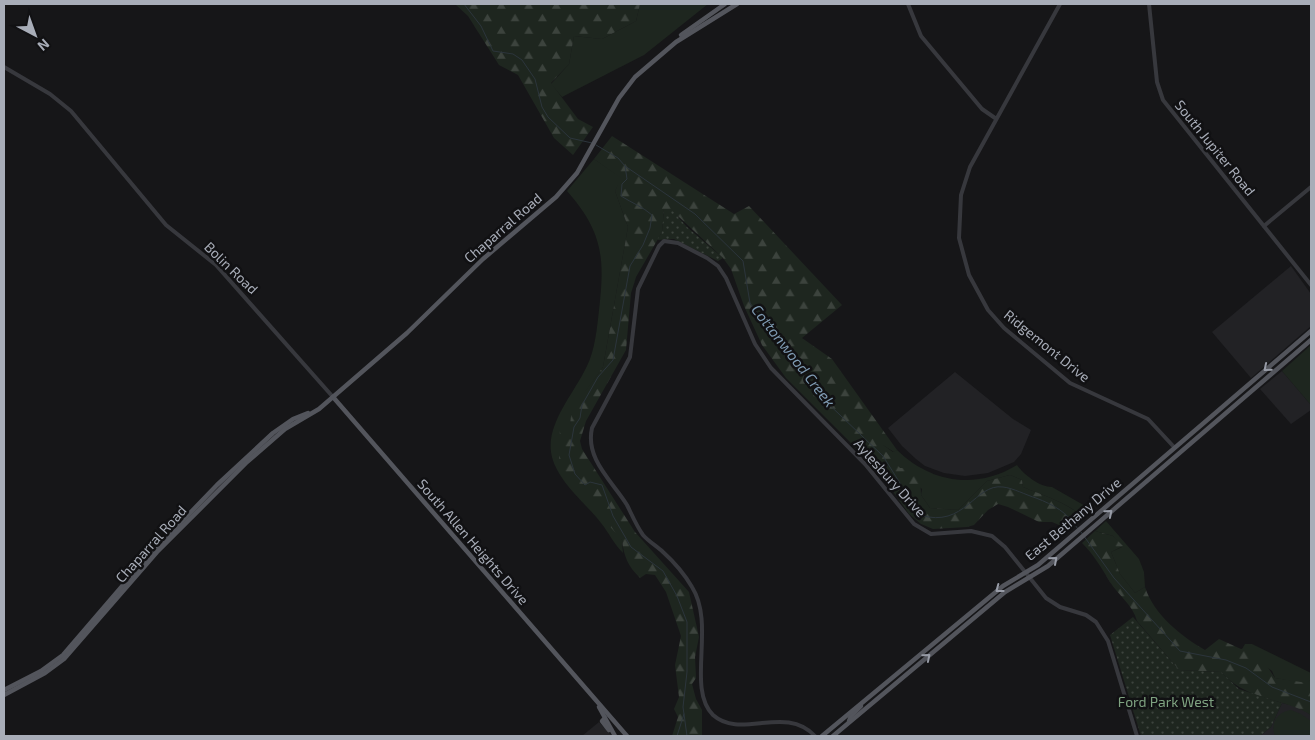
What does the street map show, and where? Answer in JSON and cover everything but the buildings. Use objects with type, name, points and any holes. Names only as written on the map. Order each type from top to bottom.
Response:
[{"type":"main road","name":"Chaparral Road","points":[[4,695],[45,673],[64,659],[157,552],[217,490],[285,429],[319,410],[408,333],[483,259],[556,197],[582,164],[631,81],[686,31],[725,4]]},
{"type":"main road","name":"Chaparral Road","points":[[676,42],[737,4]]},
{"type":"main road","name":"East Bethany Drive","points":[[822,736],[961,619],[1003,586],[1025,574],[1088,522],[1311,331]]},
{"type":"main road","name":"East Bethany Drive","points":[[833,736],[1005,592],[1030,578],[1078,540],[1311,340]]},
{"type":"main road","points":[[1283,355],[1288,360]]},
{"type":"main road","points":[[1237,394],[1242,400]]},
{"type":"main road","name":"South Allen Heights Drive","points":[[333,397],[626,735]]},
{"type":"main road","name":"Chaparral Road","points":[[4,690],[41,671],[63,655],[142,563],[224,478],[285,425],[319,410]]},
{"type":"main road","points":[[1206,420],[1211,426]]},
{"type":"main road","points":[[1174,447],[1180,452]]},
{"type":"main road","points":[[1143,474],[1149,479]]},
{"type":"main road","points":[[961,619],[966,625]]},
{"type":"main road","points":[[898,672],[902,677]]},
{"type":"main road","points":[[850,722],[851,716],[868,697]]},
{"type":"main road","name":"South Allen Heights Drive","points":[[597,701],[614,734]]},
{"type":"main road","points":[[605,718],[609,719],[626,735]]},
{"type":"street","points":[[908,4],[921,36],[982,109],[995,118]]},
{"type":"street","name":"Ridgemont Drive","points":[[1060,4],[995,118],[968,172],[961,195],[959,214],[963,256],[980,298],[1004,328],[1070,383],[1148,419],[1174,447]]},
{"type":"street","name":"South Jupiter Road","points":[[1149,4],[1157,82],[1162,97],[1311,285]]},
{"type":"street","name":"Bolin Road","points":[[4,67],[61,102],[166,225],[220,270],[333,397]]},
{"type":"street","points":[[1264,226],[1311,187]]},
{"type":"street","name":"Aylesbury Drive","points":[[815,736],[797,724],[786,722],[735,726],[721,721],[710,712],[701,690],[704,629],[699,600],[691,584],[671,560],[643,535],[627,506],[596,460],[591,446],[594,424],[630,357],[640,282],[659,246],[664,241],[678,243],[718,266],[726,278],[755,344],[771,368],[865,464],[914,524],[931,534],[963,531],[985,533],[1001,542],[1025,574],[1051,602],[1086,615],[1103,630],[1137,736]]},
{"type":"shaded area","points":[[1291,266],[1311,294],[1311,326],[1251,378],[1212,332]]},
{"type":"shaded area","points":[[1282,371],[1311,405],[1311,410],[1291,424],[1260,389]]},
{"type":"shaded area","points":[[955,372],[1013,419],[1031,430],[1021,454],[1014,462],[988,473],[965,476],[944,473],[925,466],[916,459],[902,446],[888,428]]},
{"type":"shaded area","points":[[1282,703],[1298,707],[1311,715],[1311,736],[1260,736],[1271,727]]},
{"type":"shaded area","points":[[599,722],[612,736],[582,736]]},
{"type":"green space","points":[[455,4],[640,4],[636,21],[602,39],[574,36],[569,64],[551,83],[578,119],[593,127],[573,155],[554,138],[518,75],[499,65],[468,16]]},
{"type":"green space","points":[[640,4],[708,4],[644,55],[562,97],[551,84],[569,64],[574,36],[602,39],[636,21]]},
{"type":"green space","points":[[612,136],[734,214],[749,206],[842,305],[802,338],[832,359],[897,450],[894,452],[883,445],[881,446],[900,468],[909,468],[920,474],[921,495],[930,508],[958,510],[987,481],[1010,475],[1022,480],[1023,487],[1062,503],[1085,518],[1071,530],[1052,522],[1039,522],[998,504],[988,510],[974,525],[967,527],[933,529],[921,524],[909,514],[877,469],[786,378],[762,345],[744,306],[731,269],[723,258],[679,217],[664,209],[662,232],[636,277],[631,293],[626,350],[586,421],[580,441],[582,449],[635,532],[689,592],[699,637],[695,657],[696,678],[692,684],[696,699],[702,710],[702,736],[672,736],[678,717],[674,709],[679,697],[675,665],[681,636],[666,592],[655,575],[646,574],[640,578],[632,569],[625,556],[622,540],[562,473],[559,461],[560,426],[564,421],[570,424],[572,409],[603,367],[628,227],[615,191],[621,178],[594,159]]},
{"type":"green space","points":[[594,159],[622,178],[615,191],[628,227],[603,367],[573,409],[570,424],[622,540],[623,553],[601,523],[564,481],[558,472],[551,452],[551,441],[557,418],[587,366],[592,353],[596,331],[602,275],[599,246],[588,220],[567,191]]},
{"type":"green space","points":[[664,209],[671,209],[687,227],[723,258],[718,261],[674,239],[657,240],[662,232]]},
{"type":"green space","points":[[1311,345],[1311,405],[1282,371]]},
{"type":"green space","points":[[882,444],[893,452],[897,450],[924,470],[954,479],[986,478],[1017,465],[1037,483],[1052,487],[1094,511],[1085,518],[1062,503],[1023,487],[1022,480],[1010,475],[987,481],[958,510],[930,508],[921,495],[922,489],[900,469],[880,446]]},
{"type":"green space","points":[[1106,521],[1139,559],[1144,572],[1145,587],[1135,593],[1120,574],[1111,552],[1122,547],[1113,536],[1095,531]]},
{"type":"green space","points":[[1095,531],[1113,536],[1123,546],[1111,552],[1120,574],[1135,593],[1145,587],[1149,597],[1162,616],[1187,638],[1205,650],[1219,639],[1241,649],[1249,648],[1258,653],[1275,678],[1307,683],[1311,679],[1311,715],[1287,704],[1242,689],[1221,672],[1179,670],[1137,621],[1129,605],[1113,587],[1094,557],[1082,543]]},
{"type":"green space","name":"Ford Park West","points":[[1133,617],[1179,670],[1221,672],[1239,689],[1282,703],[1271,727],[1260,736],[1141,736],[1110,635]]},
{"type":"green space","points":[[1245,644],[1252,644],[1311,673],[1311,679],[1307,684],[1275,678],[1272,671],[1242,649]]},
{"type":"green space","points":[[1291,710],[1311,721],[1311,736],[1275,736],[1273,727],[1276,719],[1282,713]]},
{"type":"waterway","name":"Cottonwood Creek","points":[[464,4],[481,26],[493,51],[513,54],[522,60],[535,79],[542,107],[548,117],[570,138],[592,143]]},
{"type":"waterway","name":"Cottonwood Creek","points":[[596,145],[618,158],[625,166],[695,214],[743,261],[750,303],[793,363],[819,395],[883,456],[920,515],[935,518],[948,516],[959,511],[985,492],[993,488],[1003,487],[1054,506],[1065,514],[1078,529]]},
{"type":"waterway","points":[[625,166],[627,179],[622,184],[621,196],[652,215],[650,228],[643,245],[630,266],[613,360],[598,377],[582,405],[580,418],[574,427],[569,455],[575,474],[585,485],[590,482],[602,485],[613,516],[631,547],[663,571],[677,596],[687,622],[687,672],[683,707],[687,736]]},
{"type":"waterway","name":"Cottonwood Creek","points":[[1081,532],[1114,578],[1180,651],[1226,660],[1246,668],[1272,687],[1311,702]]},
{"type":"waterway","points":[[677,736],[684,714]]}]
